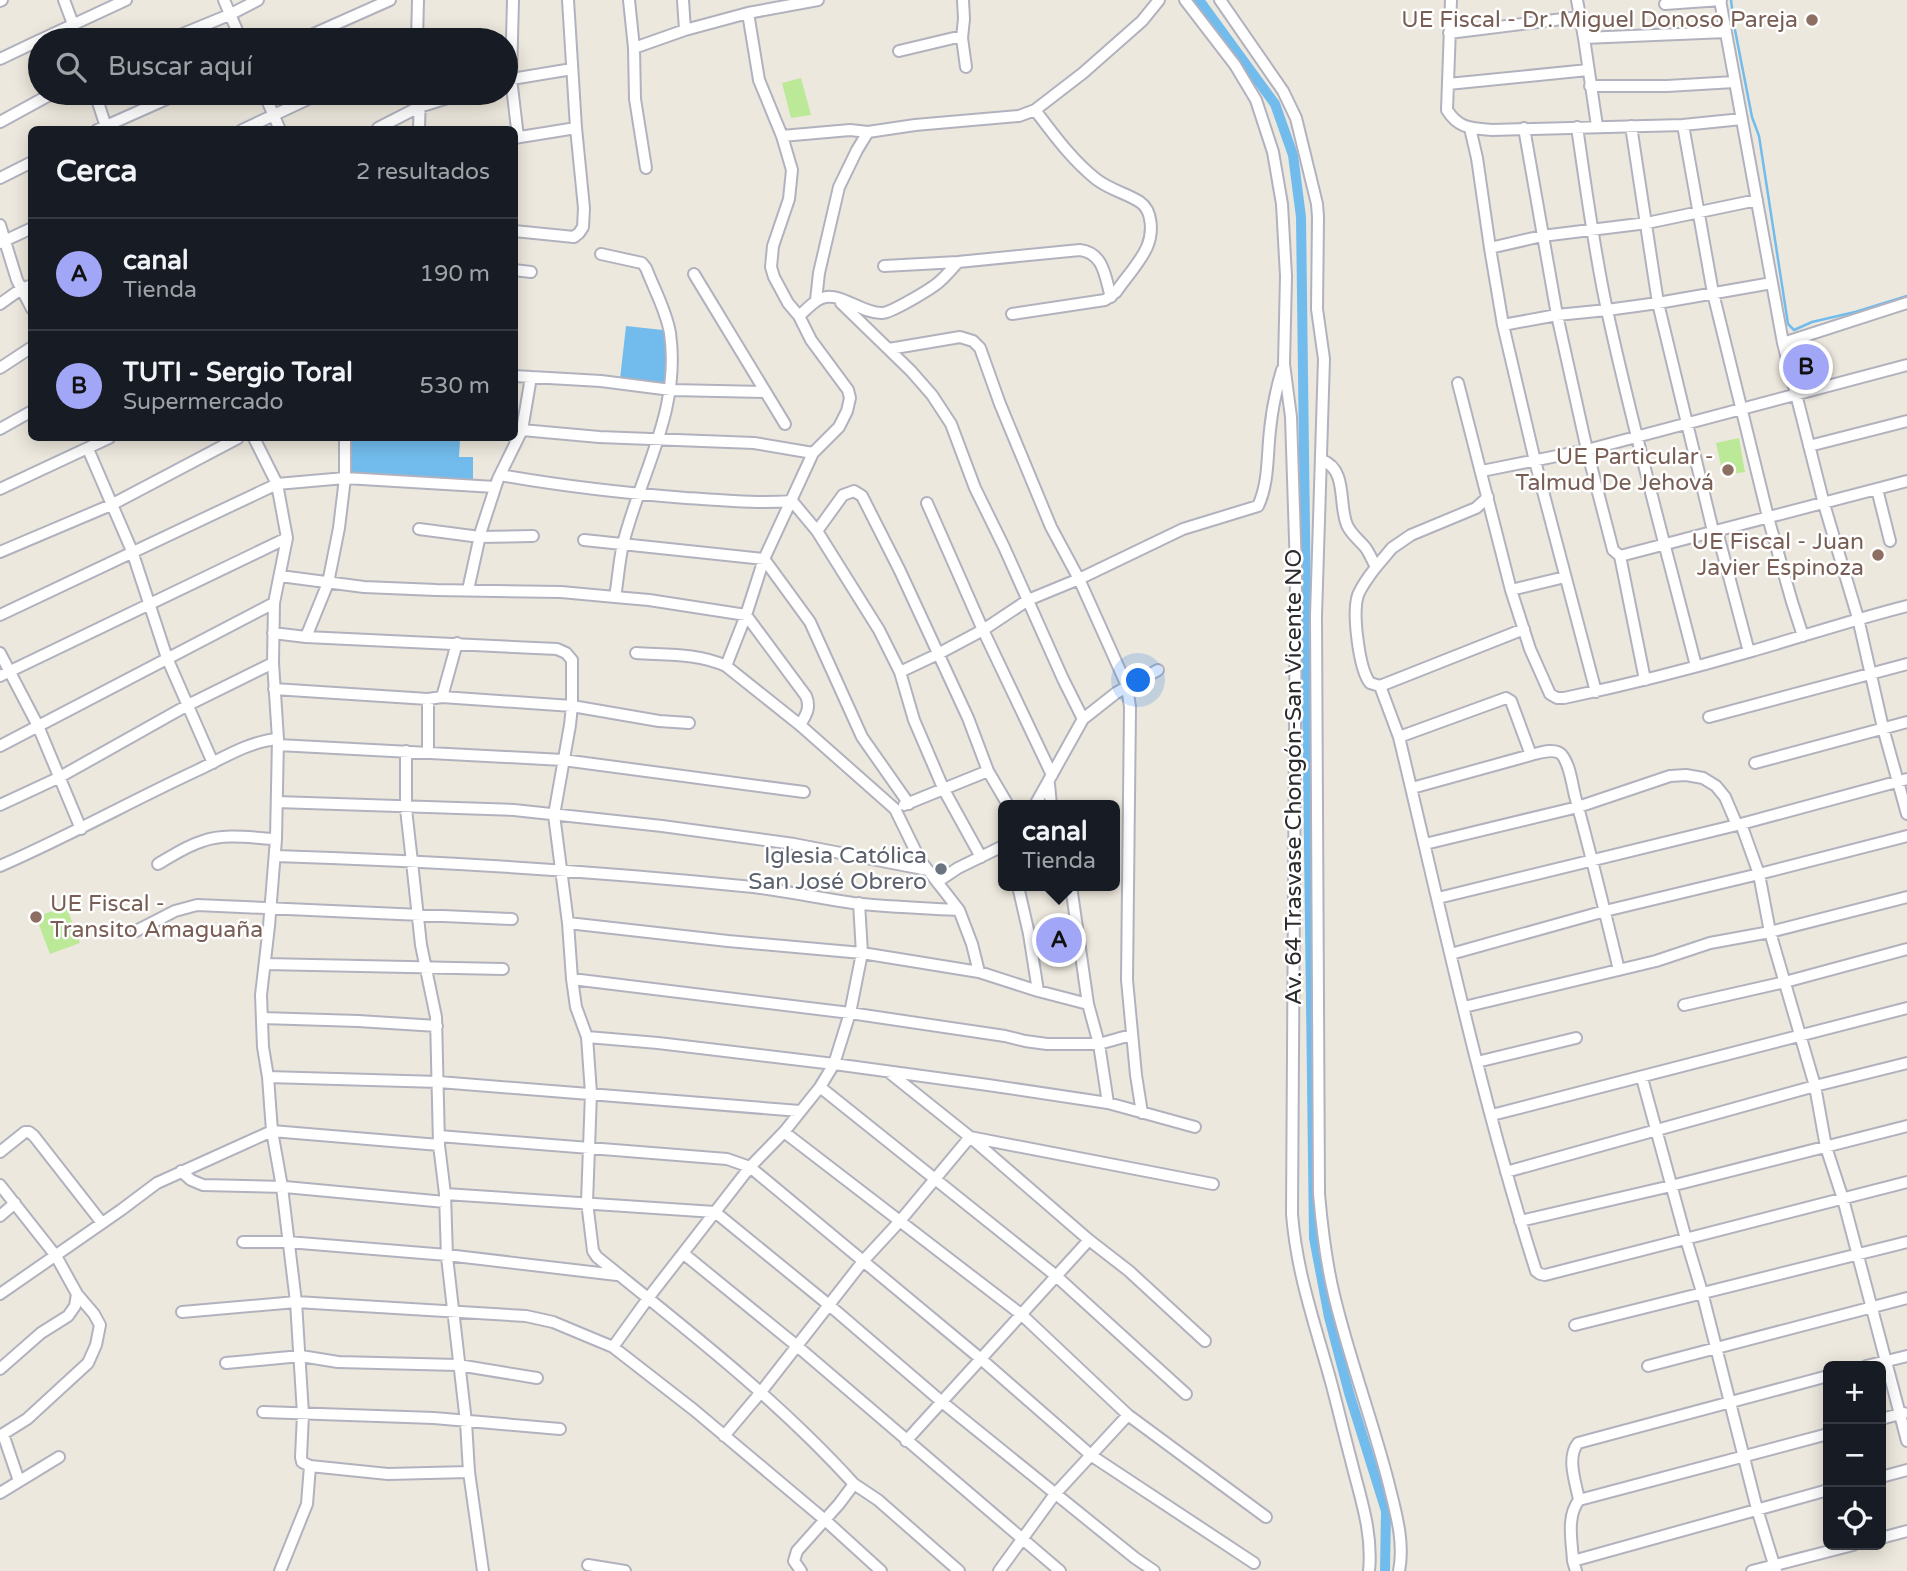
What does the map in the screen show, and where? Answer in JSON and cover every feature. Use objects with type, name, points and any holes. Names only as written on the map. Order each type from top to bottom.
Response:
[{"type":"street","points":[[64,0],[75,28]]},
{"type":"street","points":[[67,28],[126,0]]},
{"type":"street","points":[[224,0],[235,28]]},
{"type":"street","points":[[197,28],[258,0]]},
{"type":"street","points":[[327,28],[390,0]]},
{"type":"street","points":[[417,28],[418,0]]},
{"type":"street","points":[[512,28],[513,0]]},
{"type":"street","points":[[518,231],[574,237],[583,227],[584,208],[568,0]]},
{"type":"street","points":[[629,0],[635,99],[646,168]]},
{"type":"street","points":[[683,0],[685,30]]},
{"type":"street","points":[[634,48],[685,30],[748,13],[818,0]]},
{"type":"street","points":[[963,0],[962,36],[966,67]]},
{"type":"street","points":[[782,136],[850,130],[868,132],[1019,116],[1035,110],[1083,73],[1142,21],[1159,0]]},
{"type":"street","name":"Av. 64 Trasvase Chongón-San Vicente NO","points":[[1185,0],[1235,65],[1256,100],[1273,152],[1282,204],[1286,276],[1284,364],[1291,417],[1296,570],[1292,1214],[1294,1244],[1306,1299],[1331,1381],[1368,1525],[1369,1571]]},
{"type":"street","points":[[1220,0],[1276,80],[1296,118],[1317,204],[1317,309],[1324,359],[1316,617],[1319,1194],[1324,1247],[1335,1296],[1399,1527],[1399,1571]]},
{"type":"street","points":[[1451,0],[1447,110],[1454,122],[1470,128],[1524,128],[1683,125],[1742,119]]},
{"type":"street","points":[[1577,0],[1597,126]]},
{"type":"street","points":[[1665,4],[1721,0],[1783,344],[1824,504],[1858,618],[1883,728],[1903,780],[1907,814]]},
{"type":"street","points":[[726,666],[764,559],[813,453],[839,427],[850,398],[848,390],[788,303],[771,267],[774,246],[789,199],[792,170],[782,136],[759,80],[748,13]]},
{"type":"street","points":[[1449,33],[1579,17]]},
{"type":"street","points":[[1584,38],[1726,32]]},
{"type":"street","points":[[899,51],[962,36]]},
{"type":"street","points":[[0,59],[28,46]]},
{"type":"street","points":[[518,78],[572,69]]},
{"type":"street","points":[[1448,84],[1588,70]]},
{"type":"street","points":[[1590,86],[1667,86],[1734,82]]},
{"type":"street","points":[[0,122],[31,105]]},
{"type":"street","points":[[98,105],[103,126]]},
{"type":"street","points":[[107,126],[154,105]]},
{"type":"street","points":[[269,105],[278,126]]},
{"type":"street","points":[[250,126],[294,105]]},
{"type":"street","points":[[383,126],[425,105]]},
{"type":"street","points":[[512,105],[515,126]]},
{"type":"street","points":[[419,107],[419,126]]},
{"type":"street","points":[[1012,314],[1111,297],[1147,248],[1149,239],[1150,216],[1147,209],[1140,202],[1105,185],[1074,159],[1035,110]]},
{"type":"street","points":[[1683,125],[1713,293],[1769,518],[1803,636]]},
{"type":"street","points":[[1632,126],[1658,303],[1715,531],[1749,652]]},
{"type":"street","points":[[1577,127],[1607,310],[1696,666]]},
{"type":"street","points":[[518,137],[576,128]]},
{"type":"street","points":[[1470,128],[1503,325],[1535,461],[1596,692]]},
{"type":"street","points":[[1524,128],[1557,315],[1587,450],[1613,550],[1620,556],[1645,680]]},
{"type":"street","points":[[816,300],[819,273],[839,187],[868,132]]},
{"type":"street","points":[[0,178],[28,164]]},
{"type":"street","points":[[1490,247],[1542,236],[1647,223],[1757,200]]},
{"type":"street","points":[[0,225],[2,242],[26,287],[0,303]]},
{"type":"street","points":[[2,242],[28,230]]},
{"type":"street","points":[[884,266],[1088,251],[1101,262],[1111,297]]},
{"type":"street","points":[[601,254],[642,263],[667,318],[670,335],[671,390],[658,440],[623,545],[615,597]]},
{"type":"street","points":[[799,316],[816,300],[827,296],[835,296],[869,311],[884,314],[926,292],[940,282],[958,262]]},
{"type":"street","points":[[518,270],[531,272]]},
{"type":"street","points":[[694,274],[785,424]]},
{"type":"street","points":[[1503,325],[1557,315],[1658,303],[1772,283]]},
{"type":"street","points":[[835,296],[932,395],[951,424],[975,488],[1083,719]]},
{"type":"street","points":[[1783,344],[1907,303]]},
{"type":"street","points":[[888,349],[960,337],[973,341],[980,348],[1051,527],[1079,579],[1127,686],[1130,707],[1127,979],[1131,1035],[1142,1113]]},
{"type":"street","points":[[0,368],[28,350]]},
{"type":"street","points":[[900,672],[983,629],[1028,600],[1079,579],[1183,529],[1258,506],[1264,493],[1273,407],[1284,364]]},
{"type":"street","points":[[1482,471],[1587,450],[1907,365]]},
{"type":"street","points":[[518,376],[601,381],[671,390],[764,392]]},
{"type":"street","points":[[518,438],[522,430],[531,377]]},
{"type":"street","points":[[1458,383],[1511,590],[1530,649],[1550,694],[1557,698],[1645,680],[1907,606]]},
{"type":"street","points":[[0,429],[28,413]]},
{"type":"street","points":[[1809,446],[1907,421]]},
{"type":"street","points":[[522,430],[658,440],[754,443],[813,453]]},
{"type":"street","points":[[0,489],[103,441]]},
{"type":"street","points":[[0,552],[111,505],[232,441]]},
{"type":"street","points":[[256,441],[277,484],[287,538],[274,603],[273,663],[278,742],[276,839],[261,995],[271,1131],[282,1187],[301,1356],[302,1462],[310,1466],[388,1474],[469,1472]]},
{"type":"street","points":[[306,637],[328,583],[339,528],[345,478],[345,441]]},
{"type":"street","points":[[468,590],[495,486],[517,441]]},
{"type":"street","points":[[88,449],[132,551],[167,658],[213,763]]},
{"type":"street","points":[[1322,460],[1338,474],[1346,523],[1351,533],[1366,548],[1376,567]]},
{"type":"street","points":[[500,475],[568,487],[639,494],[765,503],[792,501]]},
{"type":"street","points":[[0,615],[277,484],[345,478],[495,486]]},
{"type":"street","points":[[1620,556],[1907,481]]},
{"type":"street","points":[[1877,489],[1890,541]]},
{"type":"street","points":[[817,531],[843,495],[854,491],[862,496],[968,718],[988,771],[1005,800]]},
{"type":"street","points":[[1488,497],[1476,508],[1410,535],[1392,548],[1358,594],[1355,621],[1367,680],[1380,687],[1524,629]]},
{"type":"street","points":[[792,501],[817,531],[879,630],[900,672],[914,720],[944,790],[981,857]]},
{"type":"street","points":[[927,503],[1050,779],[1051,800]]},
{"type":"street","points":[[419,529],[480,537],[533,536]]},
{"type":"street","points":[[4,674],[287,538]]},
{"type":"street","points":[[584,541],[764,559],[810,622],[862,737],[909,804]]},
{"type":"street","points":[[281,576],[364,587],[561,592],[649,600],[746,615],[806,696],[808,710],[800,725]]},
{"type":"street","points":[[1511,590],[1565,578]]},
{"type":"street","points":[[0,746],[274,603]]},
{"type":"street","points":[[274,633],[306,637],[557,649],[572,660],[572,706],[554,815],[576,1007],[587,1037],[591,1093],[587,1202],[593,1251],[761,1392],[827,1453],[854,1484],[887,1508],[959,1571]]},
{"type":"street","points":[[442,697],[457,643]]},
{"type":"street","points":[[0,653],[4,674],[37,726],[81,829]]},
{"type":"street","points":[[636,653],[697,657],[726,666],[800,725],[895,809],[920,860],[959,910],[979,972]]},
{"type":"street","points":[[0,805],[58,778],[188,705],[273,663]]},
{"type":"street","points":[[1709,717],[1907,664]]},
{"type":"street","points":[[1038,800],[1083,719],[1127,686],[1158,670]]},
{"type":"street","points":[[1380,687],[1399,737],[1506,1172],[1536,1271],[1545,1275],[1907,1182]]},
{"type":"street","points":[[274,689],[572,706],[659,721],[689,723]]},
{"type":"street","points":[[1399,737],[1506,698],[1511,701],[1531,755]]},
{"type":"street","points":[[428,699],[428,752]]},
{"type":"street","points":[[1755,763],[1907,722]]},
{"type":"street","points":[[0,866],[81,829],[155,789],[262,740],[563,760],[804,792]]},
{"type":"street","points":[[406,751],[406,806],[412,862],[426,968],[437,1026],[439,1140],[452,1311],[466,1422],[469,1472],[483,1571]]},
{"type":"street","points":[[1412,788],[1531,755],[1550,751],[1562,755],[1578,807],[1619,970]]},
{"type":"street","points":[[895,809],[988,771]]},
{"type":"street","points":[[1425,844],[1578,807],[1670,776],[1703,778],[1716,786],[1725,797],[1759,874],[1770,932],[1815,1086],[1826,1147],[1843,1199],[1886,1361],[1904,1413],[1907,1441]]},
{"type":"street","points":[[1438,898],[1739,824],[1903,780]]},
{"type":"street","points":[[277,802],[513,810],[794,844],[928,870]]},
{"type":"street","points":[[1451,954],[1907,836]]},
{"type":"street","points":[[158,864],[204,840],[225,837],[276,839]]},
{"type":"street","points":[[937,883],[958,868],[998,848]]},
{"type":"street","points":[[275,856],[560,869],[756,888],[859,903],[959,910]]},
{"type":"street","points":[[1019,891],[1038,991]]},
{"type":"street","points":[[1073,891],[1088,1004],[1099,1044],[1108,1103]]},
{"type":"street","points":[[1464,1007],[1656,961],[1710,943],[1770,932],[1907,897]]},
{"type":"street","points":[[613,1347],[750,1167],[784,1132],[820,1087],[834,1064],[850,1013],[862,953],[859,903]]},
{"type":"street","points":[[136,931],[175,911],[197,905],[512,919]]},
{"type":"street","points":[[568,923],[862,953],[979,972],[1088,1004]]},
{"type":"street","points":[[1684,1005],[1785,982],[1907,949]]},
{"type":"street","points":[[265,964],[503,969]]},
{"type":"street","points":[[572,979],[850,1013],[1036,1043],[1099,1044],[1131,1035]]},
{"type":"street","points":[[1492,1115],[1907,1009]]},
{"type":"street","points":[[262,1018],[437,1026]]},
{"type":"street","points":[[587,1037],[834,1064],[1108,1103],[1195,1126]]},
{"type":"street","points":[[1478,1062],[1576,1038]]},
{"type":"street","points":[[1506,1172],[1907,1063]]},
{"type":"street","points":[[888,1071],[1129,1271],[1205,1341]]},
{"type":"street","points":[[268,1077],[439,1082],[800,1111]]},
{"type":"street","points":[[1642,1078],[1775,1568]]},
{"type":"street","points":[[820,1087],[1055,1275],[1186,1394]]},
{"type":"street","points":[[1520,1221],[1907,1126]]},
{"type":"street","points":[[0,1294],[157,1182],[271,1131],[588,1148],[727,1159],[750,1167],[981,1359],[1092,1456],[1254,1563]]},
{"type":"street","points":[[0,1152],[25,1132],[29,1132],[103,1223]]},
{"type":"street","points":[[784,1132],[1022,1315],[1128,1415],[1266,1517]]},
{"type":"street","points":[[724,1436],[864,1261],[970,1137]]},
{"type":"street","points":[[970,1137],[1213,1184]]},
{"type":"street","points":[[181,1171],[191,1180],[203,1185],[282,1187],[445,1198],[587,1202],[715,1212],[942,1402],[1154,1571]]},
{"type":"street","points":[[0,1185],[56,1256],[77,1294],[100,1325],[96,1345],[88,1363],[27,1419],[1,1431],[19,1481]]},
{"type":"street","points":[[0,1216],[15,1203]]},
{"type":"street","points":[[906,1441],[1089,1240]]},
{"type":"street","points":[[243,1242],[288,1242],[447,1255],[619,1275]]},
{"type":"street","points":[[1575,1325],[1907,1242]]},
{"type":"street","points":[[684,1254],[797,1346],[1060,1571]]},
{"type":"street","points":[[0,1369],[41,1333],[68,1316],[75,1306],[77,1294]]},
{"type":"street","points":[[1648,1366],[1907,1298]]},
{"type":"street","points":[[181,1312],[296,1302],[452,1311],[540,1318],[553,1322],[613,1347],[825,1520],[881,1571]]},
{"type":"street","points":[[226,1363],[301,1356],[338,1362],[458,1365],[537,1378]]},
{"type":"street","points":[[1886,1361],[1907,1356]]},
{"type":"street","points":[[1579,1500],[1572,1456],[1578,1443],[1823,1377]]},
{"type":"street","points":[[263,1412],[434,1418],[560,1429]]},
{"type":"street","points":[[1886,1418],[1904,1413]]},
{"type":"street","points":[[999,1571],[1055,1494],[1128,1415]]},
{"type":"street","points":[[1823,1434],[1579,1500],[1574,1506],[1570,1526],[1575,1566],[1757,1509],[1823,1491]]},
{"type":"street","points":[[0,1493],[60,1457]]},
{"type":"street","points":[[280,1571],[307,1504],[310,1466]]},
{"type":"street","points":[[1886,1476],[1907,1470]]},
{"type":"street","points":[[801,1571],[794,1561],[797,1551],[854,1484]]},
{"type":"street","points":[[1886,1537],[1907,1531]]},
{"type":"street","points":[[1752,1571],[1775,1568],[1836,1550]]},
{"type":"street","points":[[588,1565],[625,1571]]},
{"type":"green space","points":[[801,78],[811,115],[791,118],[782,83]]},
{"type":"green space","points":[[1739,438],[1745,472],[1723,475],[1716,443]]},
{"type":"green space","points":[[66,906],[80,943],[50,954],[36,917]]},
{"type":"water","points":[[626,326],[672,331],[669,382],[653,384],[620,379]]},
{"type":"water","points":[[348,441],[460,441],[459,457],[473,457],[473,483],[348,475]]},
{"type":"waterway","points":[[1199,0],[1275,104],[1293,155],[1301,217],[1314,1238],[1329,1317],[1349,1393],[1386,1511],[1385,1571]]},
{"type":"waterway","points":[[1731,0],[1752,117],[1759,136],[1788,324],[1794,330],[1812,322],[1907,296]]},
{"type":"place","name":"UE Fiscal - Dr. Miguel Donoso Pareja","points":[[1812,20]]},
{"type":"place","name":"TUTI - Sergio Toral","points":[[1806,367]]},
{"type":"place","name":"UE Particular - Talmud De Jehová","points":[[1728,470]]},
{"type":"place","name":"UE Fiscal - Juan Javier Espinoza","points":[[1878,555]]},
{"type":"place","name":"Iglesia Católica San José Obrero","points":[[941,869]]},
{"type":"place","name":"UE Fiscal - Transito Amaguaña","points":[[36,917]]},
{"type":"place","name":"canal","points":[[1059,940]]}]
